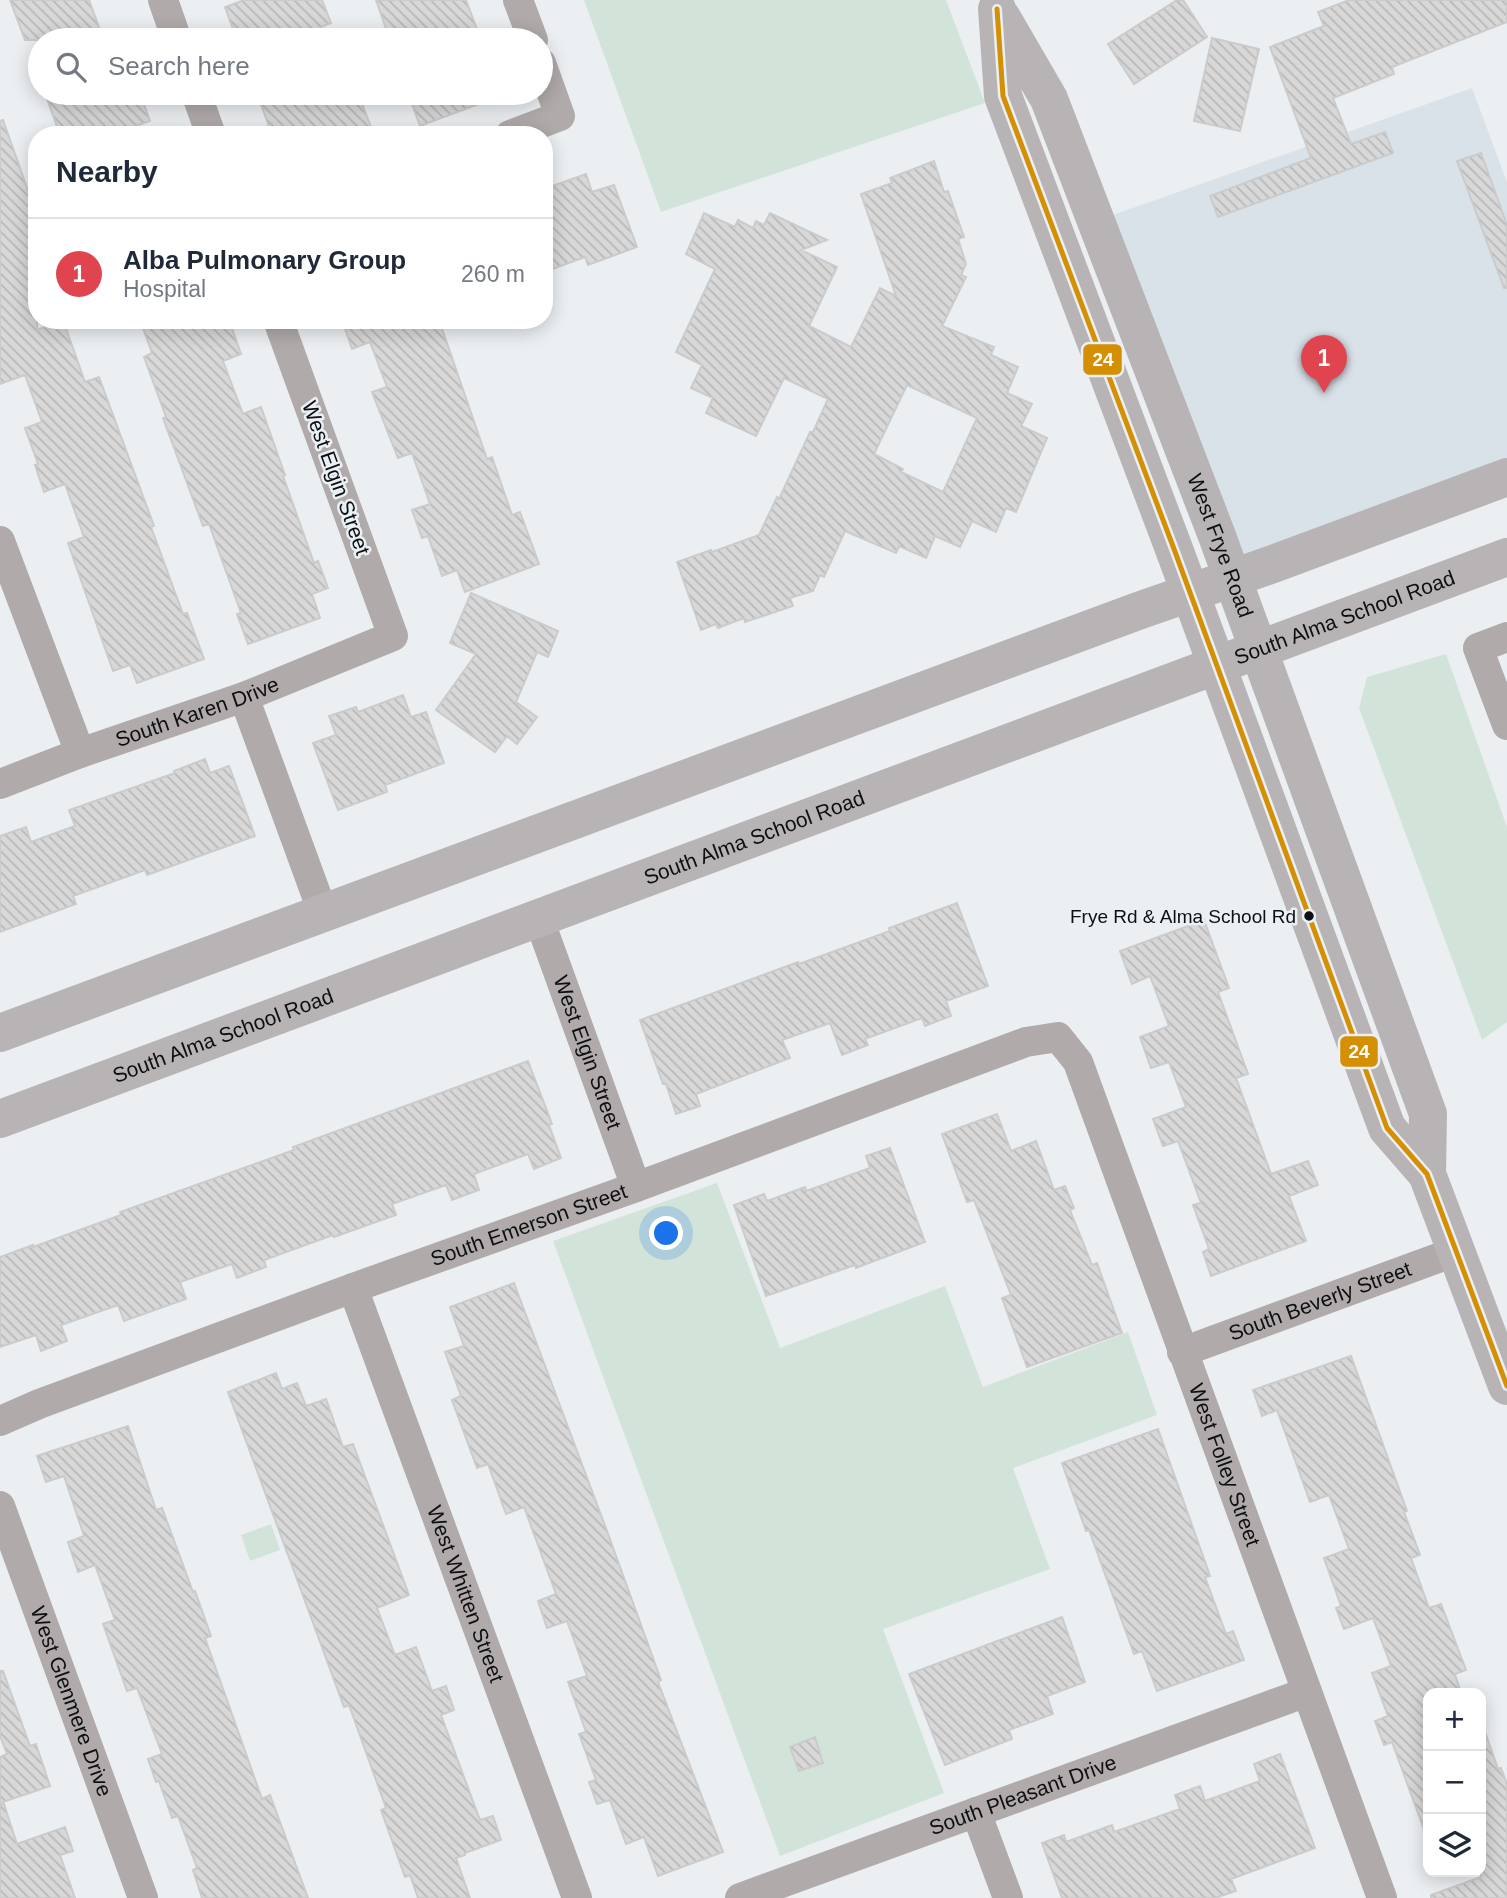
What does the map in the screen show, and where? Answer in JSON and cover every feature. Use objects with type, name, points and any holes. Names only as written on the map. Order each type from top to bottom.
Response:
[{"type":"main road","name":"West Frye Road","points":[[996,5],[1049,99],[1232,578],[1428,1114],[1427,1174]]},
{"type":"main road","name":"West Frye Road","points":[[996,5],[1003,96],[1387,1128],[1427,1174],[1507,1386]]},
{"type":"main road","points":[[0,1033],[1507,477]]},
{"type":"main road","name":"South Alma School Road","points":[[0,1119],[1507,557]]},
{"type":"street","points":[[163,0],[173,28]]},
{"type":"street","points":[[518,0],[528,28]]},
{"type":"street","points":[[534,126],[560,116],[553,96]]},
{"type":"street","points":[[200,105],[208,126]]},
{"type":"street","name":"West Elgin Street","points":[[281,329],[393,636]]},
{"type":"street","points":[[0,541],[80,753]]},
{"type":"street","name":"South Karen Drive","points":[[0,784],[80,753],[244,697],[393,636]]},
{"type":"street","points":[[1507,637],[1478,648],[1507,725]]},
{"type":"street","points":[[244,697],[323,913]]},
{"type":"street","name":"West Elgin Street","points":[[539,919],[636,1187]]},
{"type":"street","name":"South Emerson Street","points":[[0,1421],[39,1404],[353,1288],[636,1187],[1026,1042],[1058,1037]]},
{"type":"street","name":"West Folley Street","points":[[1058,1037],[1077,1062],[1382,1898]]},
{"type":"street","name":"South Beverly Street","points":[[1182,1352],[1457,1251]]},
{"type":"street","name":"West Whitten Street","points":[[353,1288],[577,1898]]},
{"type":"street","name":"West Glenmere Drive","points":[[0,1506],[143,1898]]},
{"type":"street","name":"South Pleasant Drive","points":[[740,1898],[1307,1692]]},
{"type":"street","points":[[976,1812],[1008,1898]]},
{"type":"shaded area","points":[[1472,88],[1507,182],[1507,477],[1232,578],[1096,221]]},
{"type":"green space","points":[[584,0],[946,0],[985,103],[661,212]]},
{"type":"green space","points":[[1446,654],[1507,827],[1507,1022],[1482,1040],[1359,708],[1367,677]]},
{"type":"green space","points":[[717,1183],[780,1348],[945,1286],[983,1387],[1128,1332],[1157,1415],[1013,1468],[1050,1569],[883,1629],[944,1793],[780,1856],[553,1241]]},
{"type":"green space","points":[[271,1524],[280,1550],[250,1561],[241,1535]]},
{"type":"building","points":[[10,0],[89,0],[99,28],[28,28],[28,40],[25,40]]},
{"type":"building","points":[[244,0],[322,0],[331,23],[321,28],[233,28],[225,7]]},
{"type":"building","points":[[376,0],[466,0],[476,28],[386,28]]},
{"type":"building","points":[[1177,0],[1183,0],[1207,37],[1134,84],[1108,44]]},
{"type":"building","points":[[1349,0],[1507,0],[1507,22],[1392,67],[1394,74],[1333,98],[1351,144],[1385,132],[1393,153],[1218,217],[1210,196],[1311,158],[1270,47],[1324,26],[1318,12]]},
{"type":"building","points":[[1212,38],[1259,49],[1240,131],[1194,121]]},
{"type":"building","points":[[49,105],[144,105],[150,121],[136,126],[57,126]]},
{"type":"building","points":[[261,105],[363,105],[371,126],[269,126]]},
{"type":"building","points":[[412,105],[476,105],[420,126]]},
{"type":"building","points":[[3,120],[28,191],[28,329],[66,329],[85,382],[99,377],[183,614],[187,613],[204,659],[137,683],[130,665],[113,671],[68,543],[84,537],[65,484],[44,492],[35,465],[38,464],[25,428],[42,422],[25,375],[0,384],[0,121]]},
{"type":"building","points":[[1481,153],[1507,225],[1507,288],[1504,288],[1457,161]]},
{"type":"building","points":[[934,161],[964,237],[958,239],[966,264],[961,275],[966,277],[942,326],[994,347],[991,355],[1018,367],[1007,393],[1032,404],[1021,426],[1047,438],[1016,512],[1006,508],[996,532],[972,521],[960,547],[935,536],[926,558],[899,546],[896,553],[845,531],[824,577],[820,575],[813,591],[790,598],[793,606],[745,622],[744,618],[718,628],[716,624],[701,630],[677,562],[759,535],[828,399],[784,378],[756,436],[706,413],[713,398],[691,388],[702,365],[676,352],[715,269],[686,254],[704,213],[735,227],[738,220],[753,228],[756,221],[764,225],[770,213],[827,240],[801,250],[837,267],[809,326],[851,347],[880,288],[896,296],[861,194],[892,183],[890,178]],"holes":[[[907,385],[977,418],[943,492],[901,472],[903,469],[874,454]]]},
{"type":"building","points":[[586,174],[592,192],[614,185],[637,247],[588,265],[585,257],[553,269],[553,186]]},
{"type":"building","points":[[143,329],[232,329],[241,354],[223,361],[243,414],[261,407],[314,563],[318,561],[328,588],[312,594],[320,618],[248,644],[237,614],[241,613],[209,524],[203,526],[163,418],[166,417],[144,357],[152,353]]},
{"type":"building","points":[[345,329],[442,329],[487,459],[492,457],[512,515],[520,512],[539,564],[465,592],[457,570],[442,576],[428,536],[422,538],[412,510],[430,504],[412,453],[398,458],[372,392],[387,387],[370,342],[352,349]]},
{"type":"building","points":[[471,593],[558,631],[548,657],[537,652],[516,702],[537,717],[517,744],[507,736],[495,752],[436,710],[476,654],[450,643]]},
{"type":"building","points":[[403,695],[411,717],[426,712],[444,763],[385,785],[387,792],[338,810],[313,743],[336,735],[329,716],[356,707],[358,712]]},
{"type":"building","points":[[205,759],[210,773],[229,766],[255,836],[147,875],[145,870],[73,896],[76,904],[0,932],[0,836],[26,827],[31,842],[75,826],[69,810],[175,773],[174,771]]},
{"type":"building","points":[[957,903],[988,986],[946,1001],[951,1016],[925,1026],[922,1018],[865,1039],[868,1045],[842,1055],[830,1023],[782,1040],[790,1058],[696,1094],[700,1106],[676,1114],[640,1020],[890,931],[889,928]]},
{"type":"building","points":[[1204,920],[1229,988],[1218,992],[1248,1074],[1236,1078],[1271,1174],[1308,1161],[1318,1185],[1289,1196],[1306,1241],[1211,1276],[1203,1252],[1209,1249],[1193,1205],[1201,1203],[1178,1141],[1163,1146],[1153,1119],[1186,1107],[1169,1062],[1151,1068],[1140,1037],[1169,1026],[1150,976],[1132,984],[1120,951]]},
{"type":"building","points":[[528,1061],[552,1124],[549,1125],[561,1158],[534,1169],[528,1154],[474,1174],[479,1190],[452,1200],[446,1185],[392,1204],[396,1215],[264,1260],[266,1267],[237,1278],[232,1264],[180,1282],[186,1299],[124,1321],[118,1305],[61,1325],[67,1341],[41,1351],[36,1335],[0,1347],[0,1257],[121,1215],[120,1212],[294,1150],[293,1147]]},
{"type":"building","points":[[997,1114],[1011,1151],[1036,1141],[1054,1190],[1065,1186],[1074,1208],[1070,1210],[1092,1265],[1097,1263],[1122,1333],[1027,1367],[1002,1298],[1011,1295],[974,1200],[967,1202],[942,1134]]},
{"type":"building","points":[[890,1148],[925,1242],[856,1268],[855,1265],[766,1296],[734,1205],[764,1194],[767,1201],[805,1187],[806,1191],[870,1168],[866,1156]]},
{"type":"building","points":[[514,1283],[661,1680],[658,1682],[723,1852],[658,1876],[644,1837],[626,1844],[610,1800],[597,1804],[589,1782],[596,1780],[579,1734],[586,1732],[568,1682],[587,1676],[567,1621],[547,1628],[538,1601],[556,1594],[524,1507],[506,1514],[488,1464],[477,1468],[452,1400],[461,1396],[445,1352],[464,1346],[450,1307]]},
{"type":"building","points":[[1351,1356],[1407,1511],[1404,1512],[1420,1555],[1411,1558],[1429,1608],[1441,1604],[1466,1670],[1455,1674],[1459,1688],[1423,1688],[1423,1827],[1392,1742],[1384,1745],[1375,1721],[1388,1716],[1372,1673],[1391,1666],[1373,1618],[1344,1629],[1336,1608],[1341,1606],[1324,1558],[1349,1549],[1329,1495],[1310,1502],[1277,1410],[1262,1416],[1253,1390]]},
{"type":"building","points":[[276,1373],[282,1389],[297,1383],[306,1406],[326,1399],[343,1447],[353,1444],[409,1595],[377,1608],[395,1655],[416,1647],[432,1691],[446,1686],[454,1710],[441,1715],[480,1820],[493,1816],[501,1840],[456,1858],[470,1898],[418,1898],[410,1875],[405,1877],[381,1810],[386,1808],[349,1705],[344,1707],[228,1392]]},
{"type":"building","points":[[128,1426],[156,1510],[162,1508],[193,1592],[195,1591],[211,1636],[205,1638],[262,1799],[270,1795],[308,1898],[202,1898],[193,1870],[197,1868],[178,1816],[172,1818],[159,1781],[156,1782],[148,1759],[162,1754],[137,1688],[127,1691],[103,1624],[115,1620],[95,1565],[78,1572],[68,1542],[84,1536],[64,1476],[46,1482],[37,1456]]},
{"type":"building","points":[[1158,1429],[1210,1576],[1205,1577],[1226,1634],[1233,1631],[1244,1660],[1157,1691],[1142,1651],[1134,1654],[1062,1463]]},
{"type":"building","points":[[1062,1617],[1085,1682],[1047,1696],[1053,1714],[1009,1730],[1012,1739],[945,1765],[909,1674]]},
{"type":"building","points":[[0,1671],[3,1671],[30,1746],[36,1744],[50,1786],[0,1803],[0,1757],[7,1754],[0,1736]]},
{"type":"building","points":[[1486,1735],[1498,1769],[1501,1768],[1507,1784],[1507,1898],[1431,1898],[1431,1895],[1486,1877]]},
{"type":"building","points":[[815,1737],[823,1763],[799,1771],[790,1747]]},
{"type":"building","points":[[1280,1754],[1315,1848],[1231,1879],[1236,1891],[1215,1898],[1062,1898],[1042,1843],[1064,1835],[1066,1842],[1112,1825],[1114,1832],[1180,1809],[1175,1795],[1200,1786],[1205,1801],[1260,1781],[1254,1764]]},
{"type":"building","points":[[4,1804],[17,1844],[65,1827],[73,1851],[60,1855],[75,1898],[0,1898],[0,1805]]},
{"type":"transit line","name":"24","points":[[997,9],[1003,96],[1174,549],[1387,1128],[1427,1174],[1507,1386]]},
{"type":"place","name":"Alba Pulmonary Group","points":[[1324,393]]},
{"type":"place","name":"Frye Rd & Alma School Rd","points":[[1309,916]]}]
